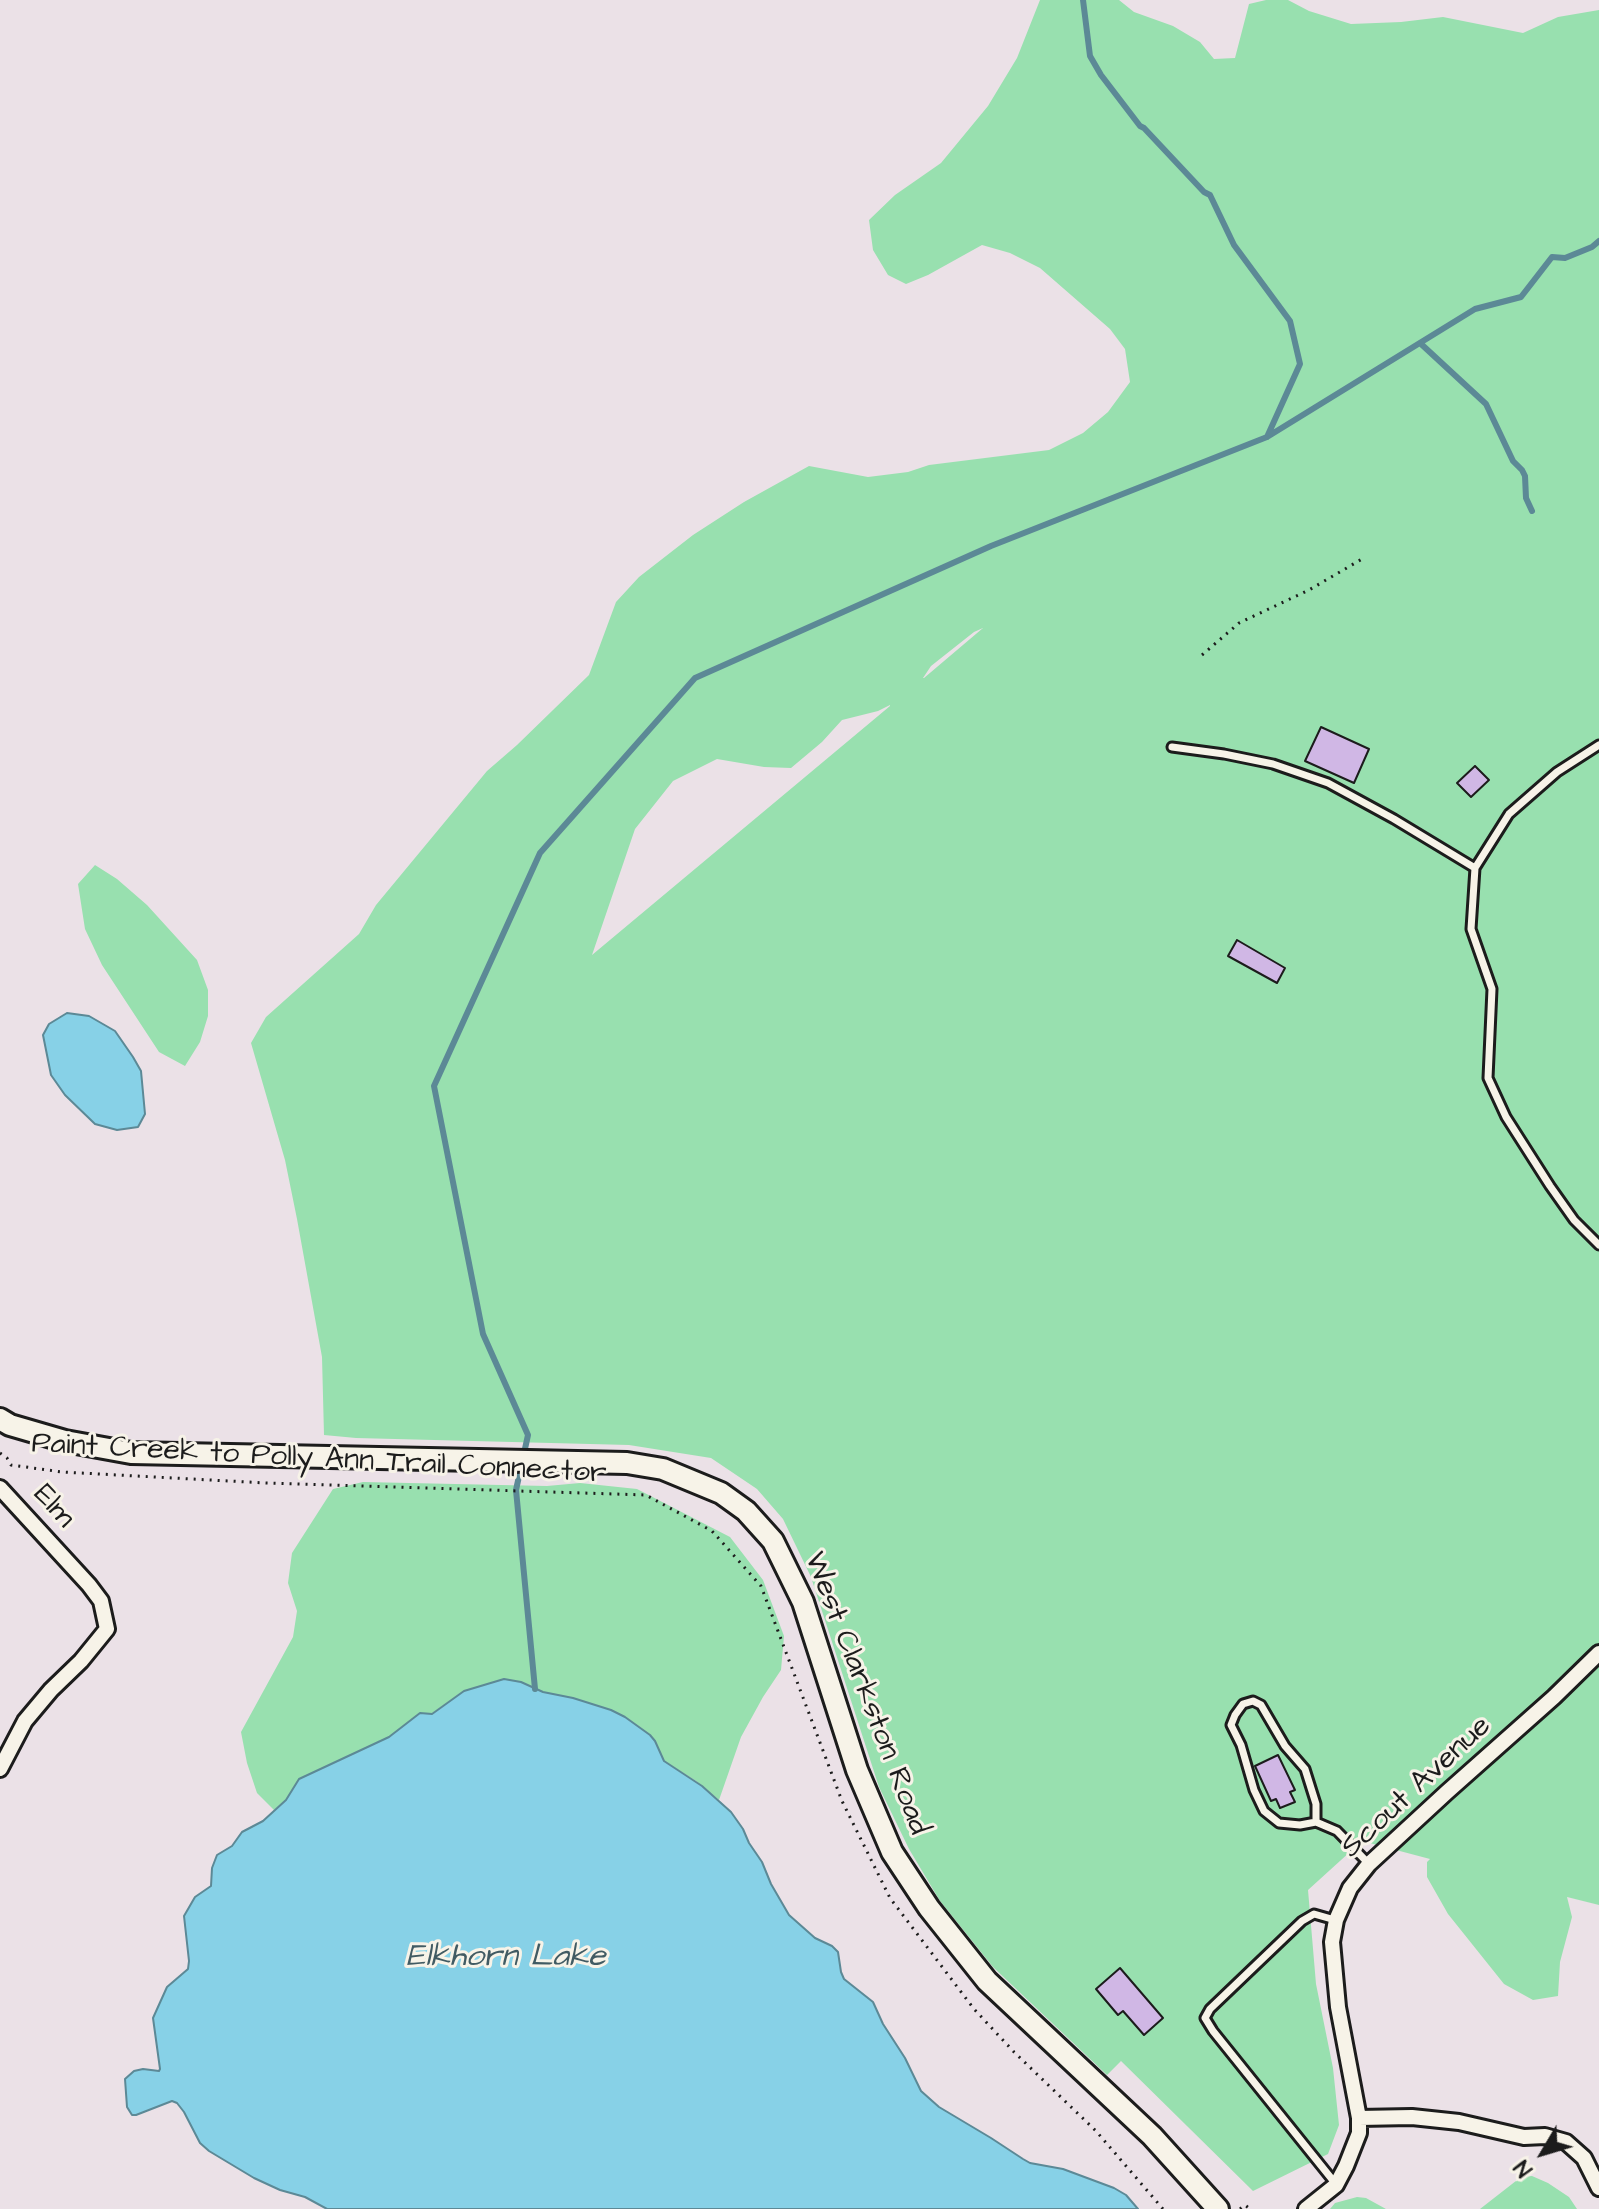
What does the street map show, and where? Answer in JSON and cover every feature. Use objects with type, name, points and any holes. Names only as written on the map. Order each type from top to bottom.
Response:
[{"type":"main road","name":"West Clarkston Road","points":[[0,1419],[10,1425],[65,1441],[131,1453],[627,1463],[663,1469],[721,1493],[746,1511],[773,1541],[803,1602],[863,1784],[892,1852],[929,1908],[987,1981],[1152,2136],[1218,2209]]},
{"type":"street","name":"Elm","points":[[0,1488],[101,1601],[107,1629],[25,1721],[0,1769]]},
{"type":"street","name":"Scout Avenue","points":[[1306,2209],[1336,2185],[1359,2133],[1359,2118],[1338,2007],[1332,1942],[1336,1920],[1350,1888],[1369,1864],[1599,1653]]},
{"type":"street","points":[[1359,2118],[1412,2117],[1459,2122],[1524,2137],[1545,2136],[1566,2142],[1584,2158],[1599,2188]]},
{"type":"lane","points":[[1599,745],[1557,772],[1509,814],[1475,868],[1471,929],[1492,989],[1488,1078],[1506,1117],[1550,1186],[1574,1220],[1599,1245]]},
{"type":"lane","points":[[1172,747],[1273,764],[1328,783],[1475,868]]},
{"type":"lane","points":[[1316,1822],[1316,1804],[1305,1769],[1285,1746],[1261,1705],[1253,1701],[1243,1704],[1231,1725],[1264,1811],[1279,1823],[1300,1825],[1316,1822],[1337,1831],[1369,1864]]},
{"type":"lane","points":[[1336,1920],[1314,1914],[1302,1921],[1210,2009],[1205,2018],[1336,2185]]},
{"type":"path","points":[[1202,655],[1239,623],[1309,590],[1362,559]]},
{"type":"path","name":"Paint Creek to Polly Ann Trail Connector","points":[[0,1453],[11,1465],[62,1472],[266,1483],[646,1495],[712,1531],[761,1586],[842,1801]]},
{"type":"path","points":[[1096,2131],[1163,2209]]},
{"type":"path","points":[[1240,2209],[1245,2205],[1250,2209]]},
{"type":"green space","points":[[1040,0],[1119,0],[1134,12],[1173,26],[1200,42],[1214,59],[1235,58],[1249,4],[1266,0],[1288,0],[1309,11],[1351,24],[1443,17],[1523,33],[1558,17],[1599,10],[1599,1905],[1567,1897],[1572,1917],[1560,1962],[1558,1996],[1533,2000],[1504,1984],[1448,1914],[1427,1877],[1427,1862],[1430,1859],[1362,1841],[1308,1890],[1316,1984],[1333,2068],[1339,2125],[1328,2154],[1253,2191],[1121,2061],[1107,2075],[993,1967],[940,1901],[909,1849],[879,1787],[811,1577],[783,1519],[757,1489],[711,1458],[629,1445],[324,1435],[322,1357],[297,1219],[285,1160],[251,1043],[266,1017],[359,934],[376,905],[487,771],[589,675],[616,602],[639,577],[693,535],[809,466],[868,477],[908,472],[929,465],[1049,450],[1083,433],[1108,412],[1130,382],[1125,349],[1110,329],[1040,268],[1010,253],[982,245],[906,284],[888,275],[873,250],[869,220],[895,195],[941,163],[988,106],[1017,58]],"holes":[[[983,628],[924,678],[923,678],[931,666]],[[890,706],[592,955],[635,829],[673,781],[717,759],[791,768],[842,720]]]},
{"type":"green space","points":[[95,865],[147,905],[197,960],[208,990],[208,1016],[200,1042],[185,1066],[159,1052],[102,965],[85,929],[78,884]]},
{"type":"green space","points":[[363,1482],[547,1486],[580,1483],[637,1489],[730,1537],[763,1580],[784,1636],[781,1670],[741,1737],[719,1800],[664,1761],[654,1741],[643,1731],[573,1698],[504,1679],[464,1691],[431,1714],[413,1718],[389,1737],[299,1779],[286,1800],[274,1810],[257,1793],[241,1732],[293,1637],[297,1611],[288,1583],[292,1553],[333,1489]]},
{"type":"green space","points":[[1532,2176],[1569,2197],[1577,2209],[1480,2209],[1521,2177]]},
{"type":"green space","points":[[1357,2197],[1366,2198],[1386,2209],[1330,2209],[1335,2203]]},
{"type":"water","points":[[67,1013],[89,1016],[115,1031],[133,1057],[141,1071],[145,1114],[138,1127],[117,1130],[95,1124],[65,1095],[51,1075],[43,1035],[49,1024]]},
{"type":"water","name":"Elkhorn Lake","points":[[504,1679],[611,1710],[650,1735],[664,1761],[702,1786],[731,1812],[762,1862],[789,1915],[815,1938],[838,1952],[844,1979],[873,2002],[921,2091],[939,2107],[1030,2163],[1063,2169],[1114,2188],[1126,2195],[1138,2209],[327,2209],[305,2197],[254,2178],[209,2151],[200,2143],[177,2103],[172,2101],[132,2115],[127,2107],[125,2079],[134,2071],[160,2069],[153,2018],[167,1987],[188,1969],[184,1916],[195,1897],[211,1886],[212,1868],[217,1855],[232,1846],[242,1832],[263,1821],[286,1800],[299,1779],[389,1737],[420,1713],[432,1714],[464,1691]]},
{"type":"building","points":[[1321,727],[1369,749],[1354,783],[1305,761]]},
{"type":"building","points":[[1475,766],[1489,780],[1471,797],[1457,783]]},
{"type":"building","points":[[1237,940],[1285,968],[1277,983],[1228,956]]},
{"type":"building","points":[[1278,1755],[1295,1790],[1290,1792],[1295,1802],[1280,1808],[1276,1799],[1271,1801],[1255,1766]]},
{"type":"building","points":[[1120,1968],[1163,2018],[1144,2035],[1123,2011],[1118,2015],[1096,1989]]},
{"type":"waterway","points":[[1083,0],[1090,56],[1101,75],[1140,126],[1210,195],[1234,245],[1290,321],[1300,364],[1267,437]]},
{"type":"waterway","points":[[535,1689],[516,1490],[528,1435],[483,1334],[434,1086],[540,853],[695,678],[991,546],[1267,437],[1475,309],[1521,297],[1552,257],[1565,258],[1599,241]]},
{"type":"waterway","points":[[1420,343],[1486,404],[1513,461],[1525,476],[1526,498],[1532,511]]}]
